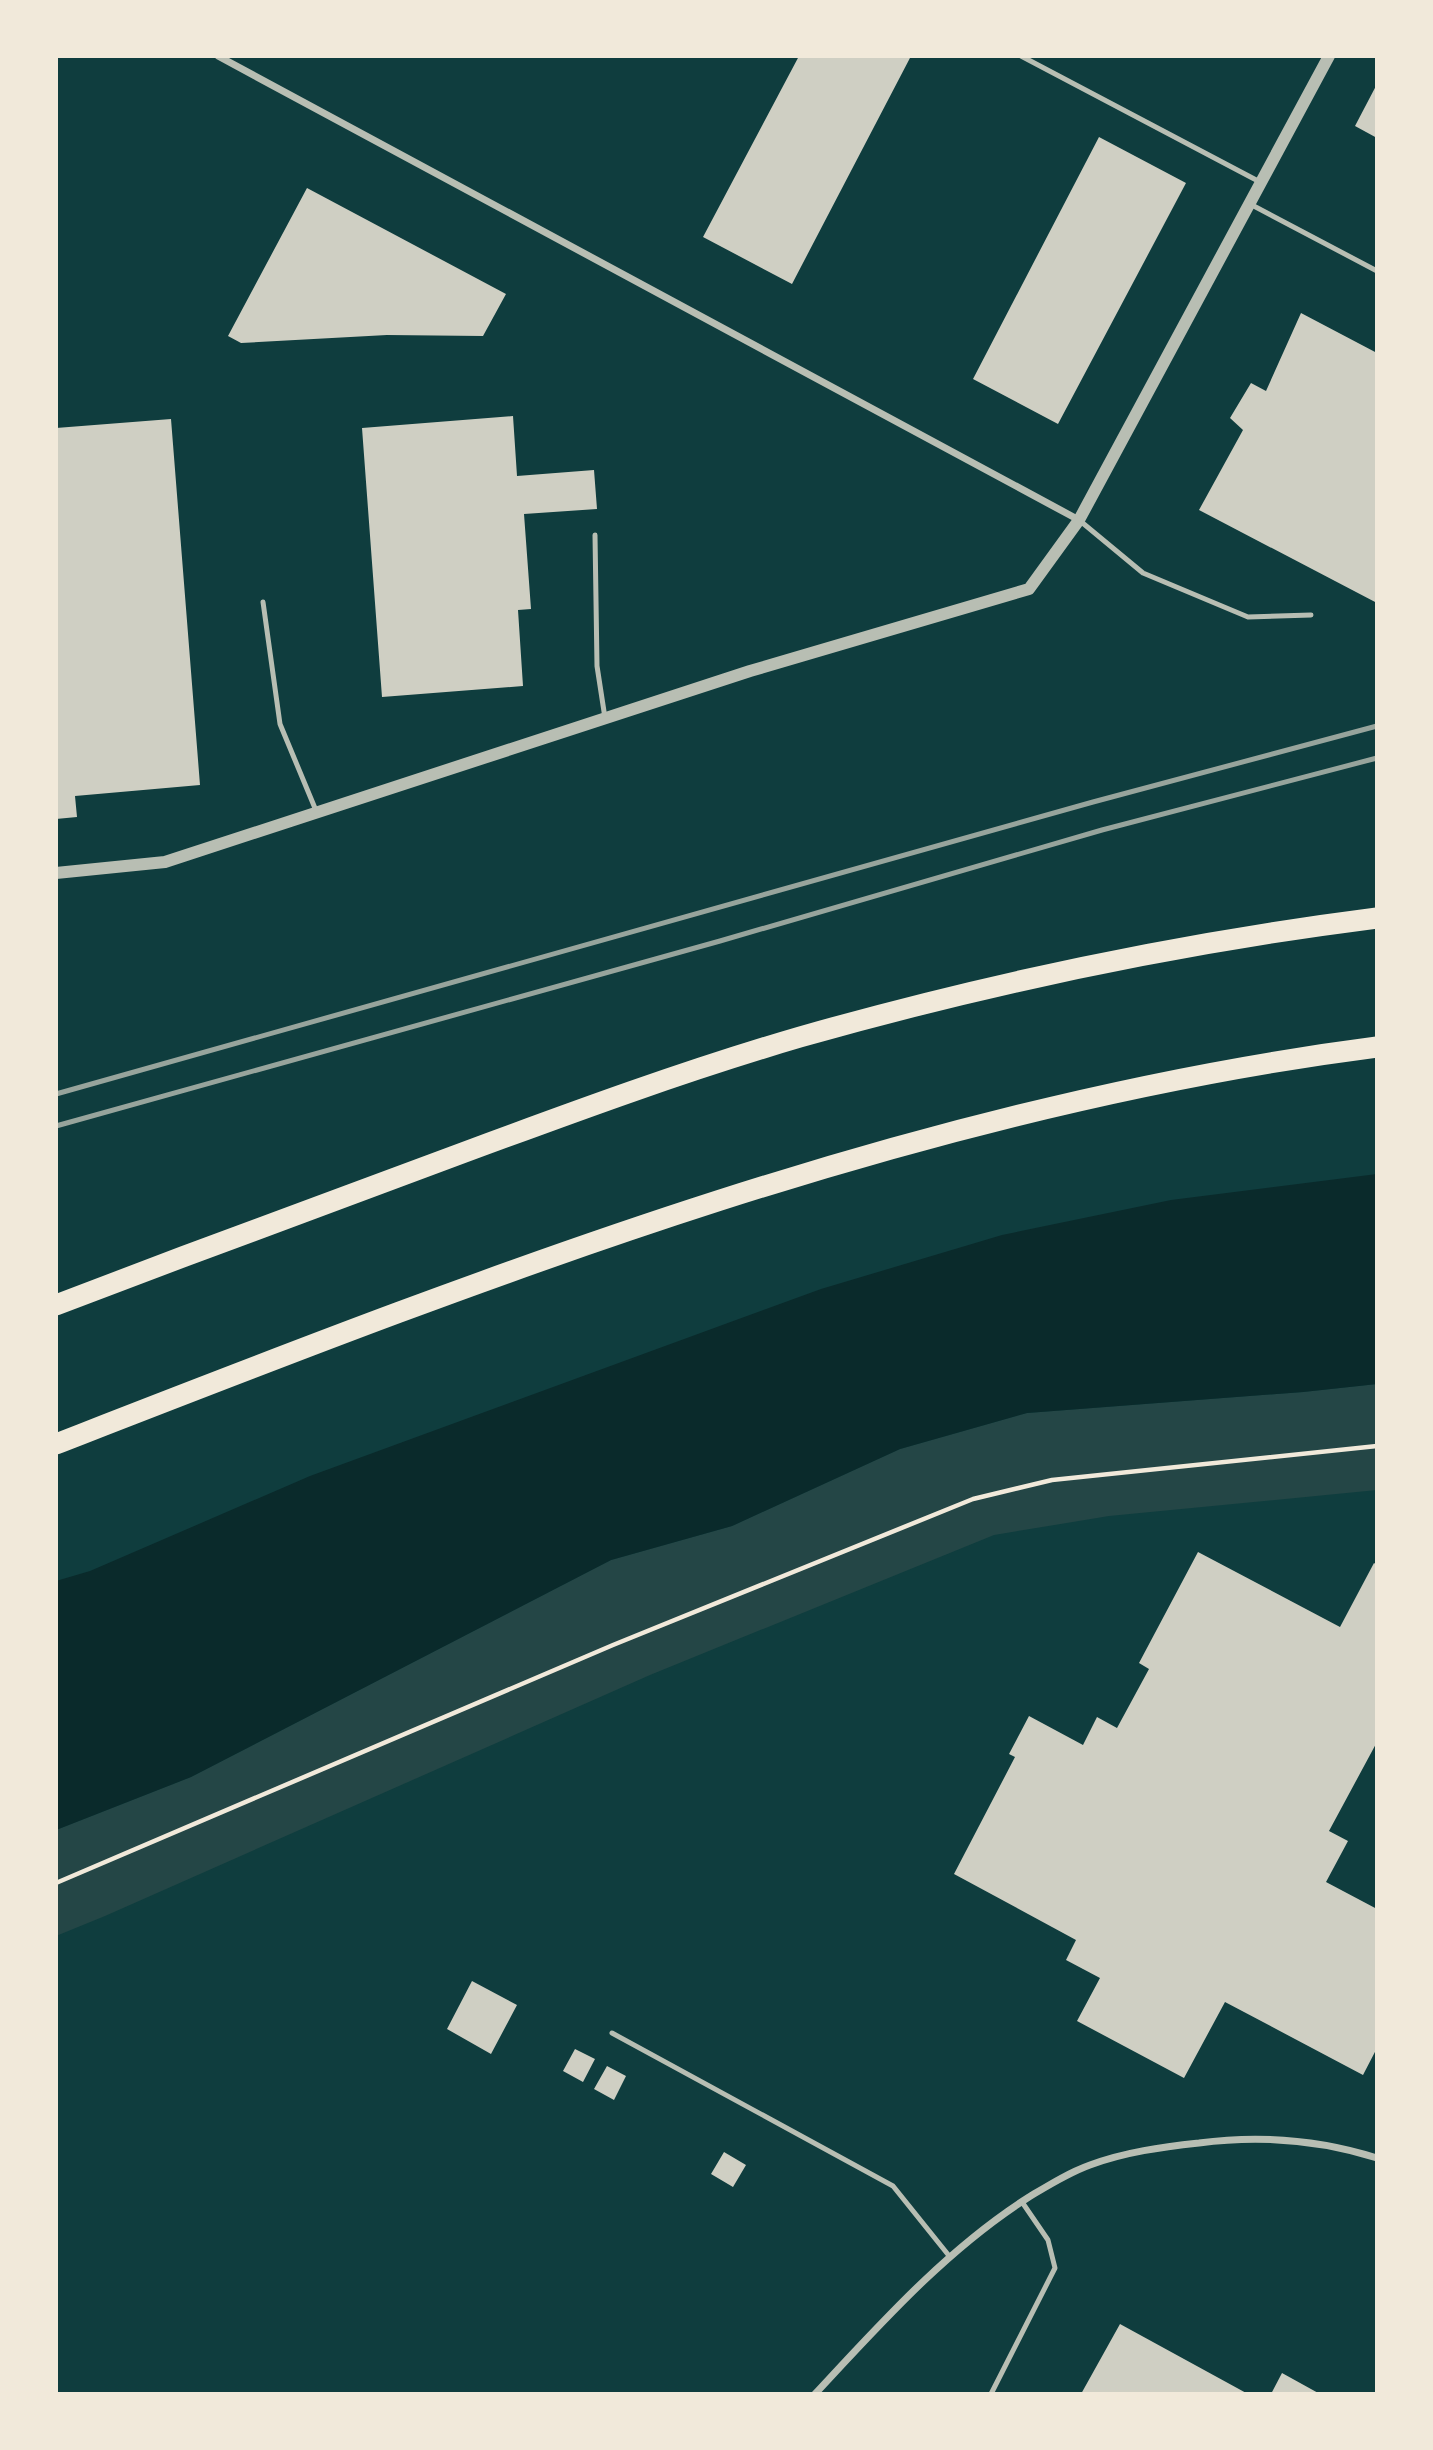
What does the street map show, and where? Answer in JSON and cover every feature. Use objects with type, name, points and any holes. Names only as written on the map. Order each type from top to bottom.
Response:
[{"type":"highway","points":[[56,1306],[597,1103],[797,1038],[941,999],[1100,962],[1297,928],[1377,918]]},
{"type":"highway","points":[[56,1444],[575,1248],[752,1189],[964,1127],[1076,1100],[1201,1074],[1377,1047]]},
{"type":"street","points":[[218,56],[1079,520]]},
{"type":"street","points":[[56,873],[165,862],[750,671],[1030,589],[1079,520],[1329,56]]},
{"type":"street","points":[[815,2394],[906,2299],[986,2224],[1057,2180],[1090,2165],[1173,2146],[1220,2140],[1294,2141],[1329,2146],[1377,2158]]},
{"type":"lane","points":[[1021,56],[1261,182]]},
{"type":"lane","points":[[1249,204],[1377,271]]},
{"type":"lane","points":[[1079,520],[1143,573],[1248,617],[1311,615]]},
{"type":"lane","points":[[595,535],[597,667],[605,718]]},
{"type":"lane","points":[[262,602],[280,724],[317,813]]},
{"type":"lane","points":[[612,2033],[893,2186],[950,2257]]},
{"type":"lane","points":[[990,2394],[1055,2268],[1048,2240],[1022,2202]]},
{"type":"path","points":[[56,1883],[613,1645],[973,1499],[1052,1480],[1377,1446]]},
{"type":"shaded area","points":[[1377,1174],[1377,1384],[1027,1413],[900,1449],[732,1526],[611,1560],[191,1777],[56,1830],[56,1581],[90,1571],[310,1476],[821,1289],[1002,1235],[1171,1200]]},
{"type":"shaded area","points":[[1377,1384],[1377,1490],[1109,1516],[994,1535],[650,1675],[56,1936],[56,1830],[191,1777],[611,1560],[732,1526],[900,1449],[1027,1413]]},
{"type":"building","points":[[799,56],[911,56],[792,284],[703,237]]},
{"type":"building","points":[[1377,84],[1377,138],[1355,126]]},
{"type":"building","points":[[1099,137],[1186,183],[1058,424],[973,379]]},
{"type":"building","points":[[307,188],[506,294],[483,336],[387,335],[241,343],[228,336]]},
{"type":"building","points":[[1301,313],[1377,353],[1377,603],[1199,510],[1243,430],[1230,418],[1251,383],[1266,391]]},
{"type":"building","points":[[513,416],[517,476],[594,470],[597,509],[524,514],[531,609],[518,610],[523,686],[382,697],[362,428]]},
{"type":"building","points":[[171,419],[200,785],[75,796],[77,817],[56,819],[56,428]]},
{"type":"building","points":[[1198,1552],[1340,1627],[1374,1563],[1377,1565],[1377,1742],[1329,1831],[1348,1841],[1326,1882],[1377,1909],[1377,2048],[1363,2075],[1225,2002],[1184,2078],[1077,2021],[1100,1978],[1066,1960],[1076,1940],[954,1874],[1015,1757],[1009,1754],[1029,1716],[1083,1745],[1097,1717],[1117,1728],[1149,1669],[1139,1663]]},
{"type":"building","points":[[472,1981],[517,2005],[491,2054],[447,2029]]},
{"type":"building","points":[[575,2049],[595,2059],[583,2082],[563,2071]]},
{"type":"building","points":[[607,2066],[626,2076],[614,2100],[594,2089]]},
{"type":"building","points":[[724,2152],[746,2165],[733,2187],[711,2174]]},
{"type":"building","points":[[1120,2324],[1248,2394],[1081,2394]]},
{"type":"building","points":[[1282,2373],[1320,2394],[1271,2394]]},
{"type":"railway","points":[[56,1094],[1093,802],[1377,726]]},
{"type":"railway","points":[[56,1126],[720,941],[1102,830],[1377,758]]}]
